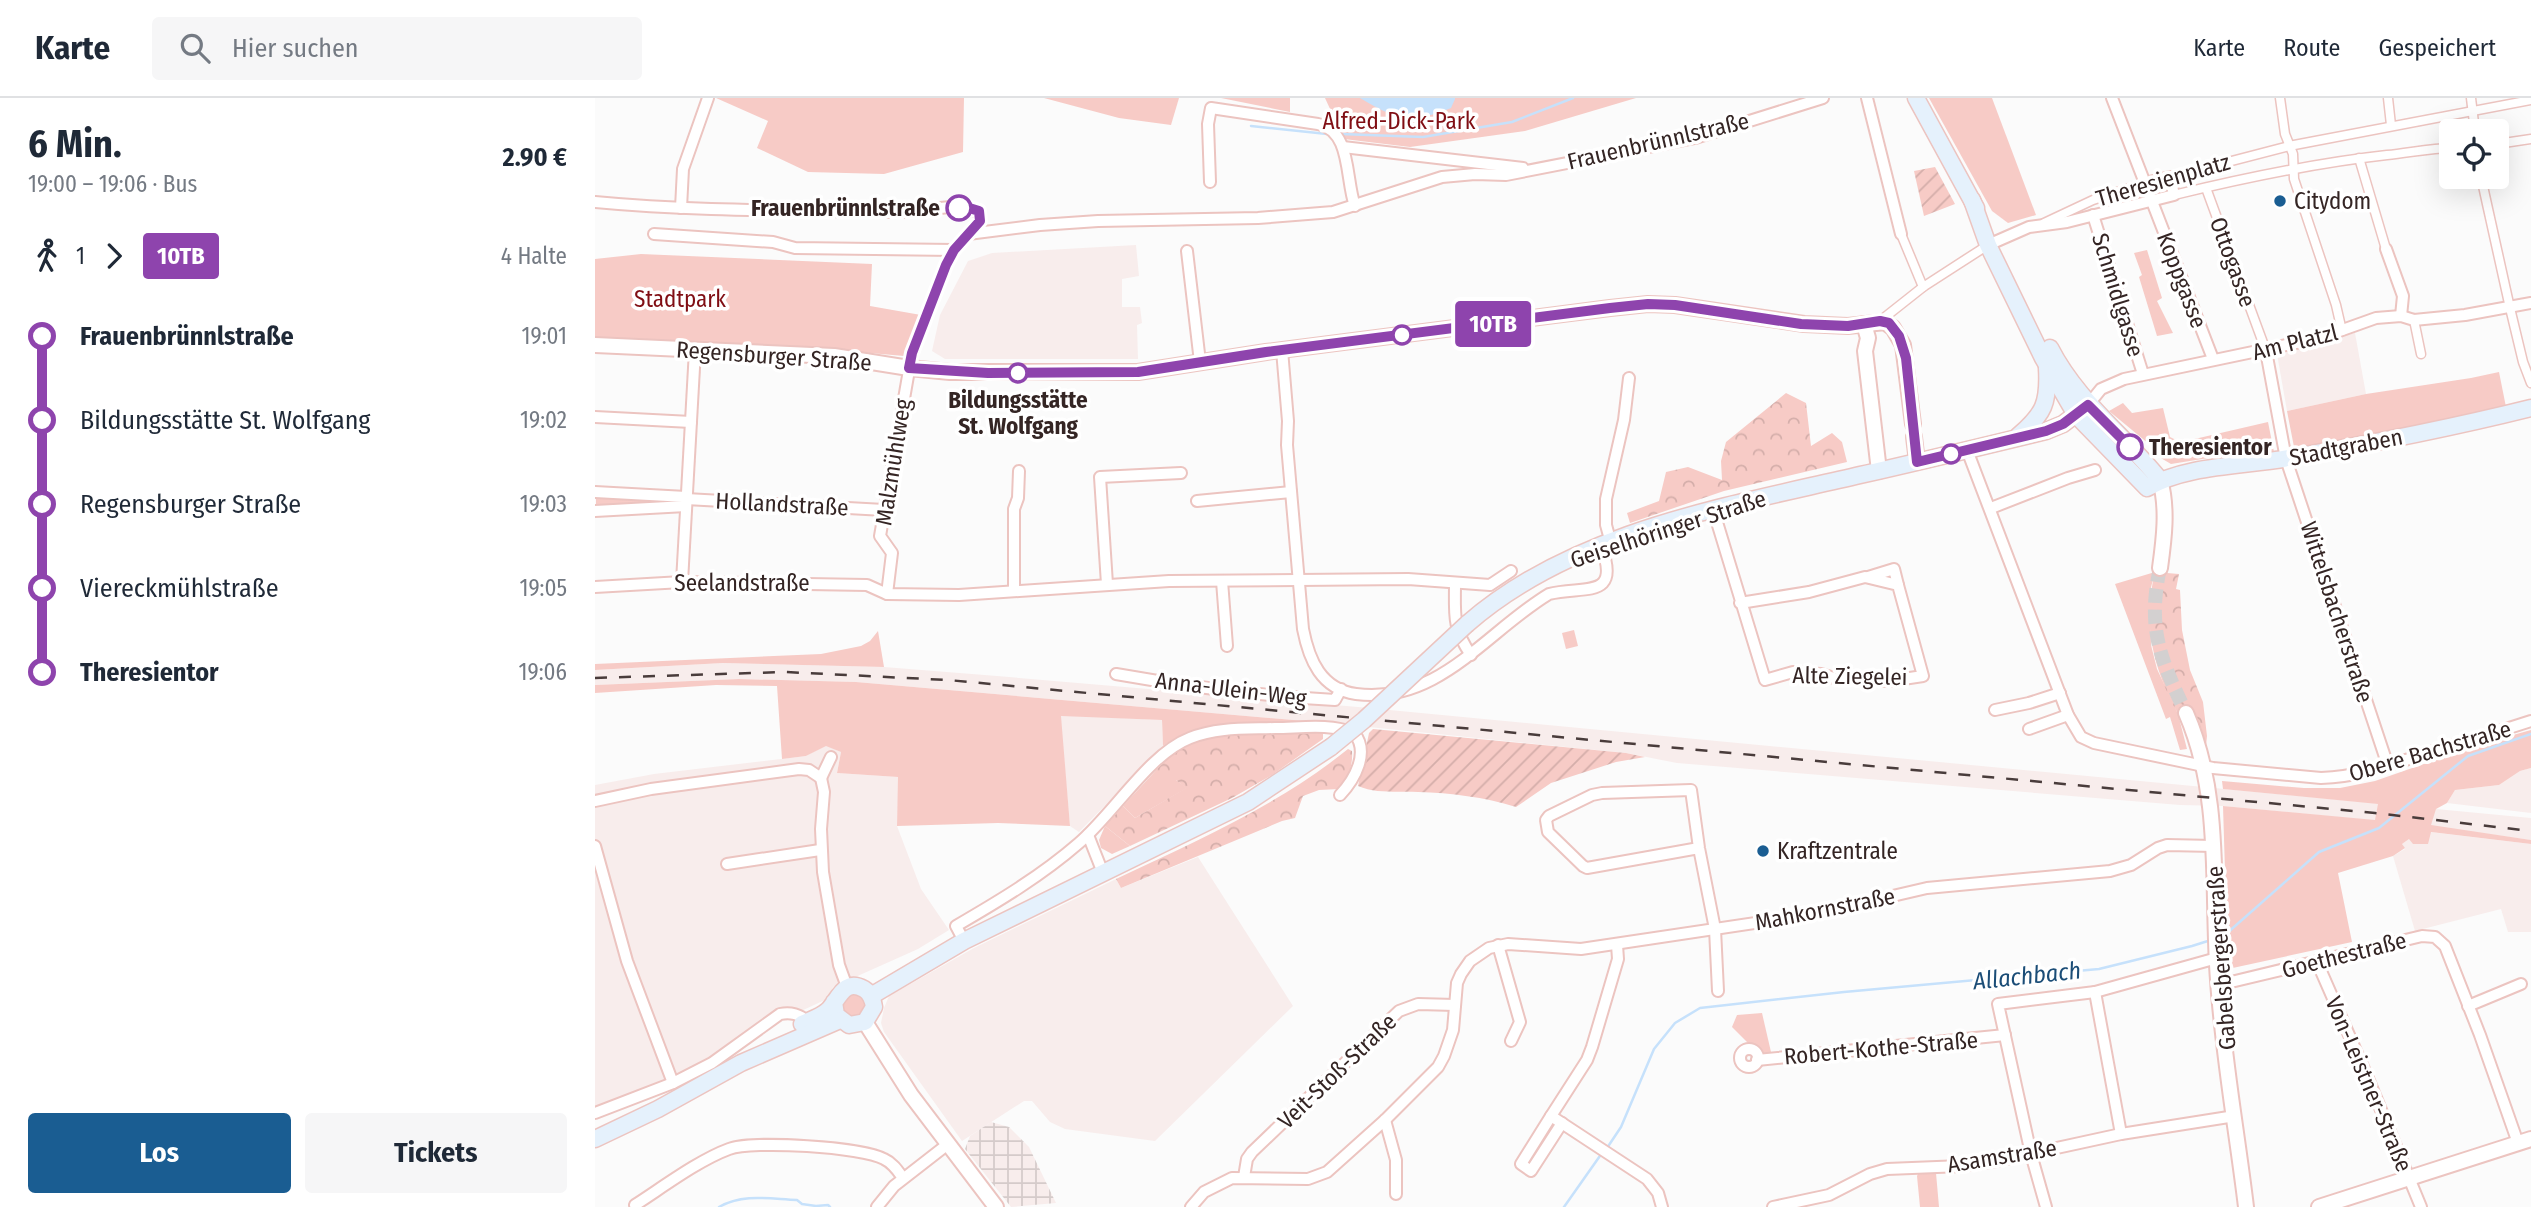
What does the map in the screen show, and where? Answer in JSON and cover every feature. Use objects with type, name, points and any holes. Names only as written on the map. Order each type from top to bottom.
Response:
[{"type":"main road","points":[[1916,98],[1972,200],[2047,366],[2082,410],[2147,464],[2153,484]]},
{"type":"main road","points":[[1992,243],[2082,410]]},
{"type":"main road","points":[[2016,438],[2042,413],[2047,397],[2047,366]]},
{"type":"main road","name":"Stadtgraben","points":[[2153,484],[2183,474],[2286,459],[2479,421],[2531,408]]},
{"type":"main road","name":"Geiselhöringer Straße","points":[[871,996],[964,941],[1248,802],[1331,747],[1467,624],[1525,581],[1606,545],[1713,509],[2046,431],[2063,424],[2082,410]]},
{"type":"main road","points":[[595,1139],[658,1109],[741,1063],[778,1038],[828,1010],[840,992],[847,987],[861,987],[871,996],[873,1013],[865,1022],[855,1026],[840,1020],[836,1015],[834,1002]]},
{"type":"main road","points":[[741,1063],[840,1020]]},
{"type":"street","points":[[681,208],[683,169],[708,98]]},
{"type":"street","name":"Frauenbrünnlstraße","points":[[968,234],[1098,221],[1258,218],[1333,212],[1442,177],[1506,175],[1695,138],[1823,98]]},
{"type":"street","points":[[1867,98],[1901,234],[1923,287]]},
{"type":"street","name":"Koppgasse","points":[[2112,98],[2213,359]]},
{"type":"street","points":[[2280,98],[2294,179],[2336,305],[2342,331]]},
{"type":"street","points":[[2388,98],[2391,125]]},
{"type":"street","points":[[2470,98],[2473,119]]},
{"type":"street","name":"Theresienplatz","points":[[1992,243],[2092,200],[2145,183],[2289,145],[2531,100]]},
{"type":"street","name":"Frauenbrünnlstraße","points":[[1210,182],[1208,124],[1211,108],[1318,124],[1338,137],[1533,169]]},
{"type":"street","points":[[1338,137],[1355,206]]},
{"type":"street","points":[[2509,142],[2531,139]]},
{"type":"street","name":"Theresienplatz","points":[[2039,225],[2067,222],[2294,169],[2439,148]]},
{"type":"street","points":[[2359,158],[2403,296],[2401,316]]},
{"type":"street","points":[[2169,177],[2174,195]]},
{"type":"street","name":"Ottogasse","points":[[2206,188],[2266,351],[2286,459]]},
{"type":"street","points":[[2484,189],[2510,308],[2531,383]]},
{"type":"street","points":[[595,202],[681,208],[912,212],[966,207],[979,211],[980,221],[954,250],[946,265],[912,353],[909,368]]},
{"type":"street","name":"Schmidlgasse","points":[[2093,215],[2143,374]]},
{"type":"street","points":[[654,234],[772,242],[795,248],[954,250]]},
{"type":"street","points":[[1917,462],[1903,345],[1893,328],[1880,321],[1923,287],[1992,243]]},
{"type":"street","points":[[1187,251],[1200,362]]},
{"type":"street","name":"Am Platzl","points":[[2082,410],[2106,386],[2143,374],[2266,351],[2342,331],[2377,318],[2401,316],[2414,320],[2465,316],[2531,303]]},
{"type":"street","name":"Regensburger Straße","points":[[595,345],[834,356],[909,368],[988,373],[1138,372],[1282,350],[1648,304],[1675,305],[1801,324],[1848,326],[1880,321]]},
{"type":"street","points":[[2414,320],[2421,354]]},
{"type":"street","points":[[1864,324],[1868,338],[1865,351],[1878,471]]},
{"type":"street","points":[[686,500],[695,350]]},
{"type":"street","points":[[1282,350],[1303,629],[1309,655],[1323,678],[1341,689],[1367,695],[1409,690],[1430,681],[1471,655],[1549,594],[1564,590],[1588,591],[1604,582],[1607,568],[1606,499],[1624,419],[1629,378]]},
{"type":"street","name":"Malzmühlweg","points":[[887,594],[892,553],[880,536],[909,368]]},
{"type":"street","points":[[595,417],[691,422]]},
{"type":"street","points":[[1967,450],[2068,715],[2029,729]]},
{"type":"street","name":"Wittelsbacherstraße","points":[[2286,459],[2388,766]]},
{"type":"street","points":[[1991,508],[2095,470]]},
{"type":"street","points":[[1014,590],[1014,509],[1019,498],[1019,471]]},
{"type":"street","points":[[1107,584],[1100,477],[1181,473]]},
{"type":"street","points":[[2153,484],[2164,495],[2160,568]]},
{"type":"street","name":"Hollandstraße","points":[[595,492],[686,500],[884,510]]},
{"type":"street","points":[[1197,501],[1291,492]]},
{"type":"street","name":"Hollandstraße","points":[[595,511],[686,500]]},
{"type":"street","name":"Hollandstraße","points":[[682,582],[686,500]]},
{"type":"street","name":"Alte Ziegelei","points":[[1713,509],[1740,603],[1765,680],[1793,672],[1834,678],[1900,680],[1923,676],[1898,585],[1865,577],[1808,592],[1740,603]]},
{"type":"street","points":[[887,594],[959,595],[1107,584],[1222,581],[1408,579],[1490,585],[1511,571]]},
{"type":"street","points":[[1222,581],[1227,646]]},
{"type":"street","name":"Seelandstraße","points":[[595,587],[682,582],[867,585],[887,594]]},
{"type":"street","points":[[1455,583],[1455,622],[1458,637],[1471,655]]},
{"type":"street","name":"Anna-Ulein-Weg","points":[[1116,674],[1224,690],[1335,700],[1341,689]]},
{"type":"street","points":[[1995,710],[2060,693]]},
{"type":"street","name":"Gabelsbergerstraße","points":[[2186,713],[2196,736],[2204,767],[2213,821],[2218,982],[2246,1207]]},
{"type":"street","name":"Obere Bachstraße","points":[[2068,715],[2081,737],[2094,743],[2204,767],[2321,778],[2353,776],[2531,721]]},
{"type":"street","points":[[964,941],[956,926],[1052,867],[1088,835],[1164,753],[1191,737],[1222,730],[1328,727],[1354,733],[1361,745],[1361,756],[1350,784],[1340,795]]},
{"type":"street","points":[[821,778],[831,757]]},
{"type":"street","points":[[595,801],[651,789],[799,769],[817,774],[821,778],[824,792],[820,850],[839,965],[847,987]]},
{"type":"street","points":[[1699,848],[1587,867],[1548,832],[1545,825],[1549,816],[1592,795],[1691,790],[1715,929],[1718,991]]},
{"type":"street","points":[[1088,835],[1103,873]]},
{"type":"street","name":"Mahkornstraße","points":[[1498,945],[1581,949],[1617,945],[1815,914],[1927,888],[2110,870],[2131,865],[2151,851],[2167,845],[2214,846]]},
{"type":"street","points":[[595,846],[627,961],[673,1083]]},
{"type":"street","points":[[727,863],[820,850]]},
{"type":"street","name":"Goethestraße","points":[[2218,982],[2231,982],[2422,936],[2435,937],[2445,946],[2524,1141]]},
{"type":"street","points":[[1191,1207],[1204,1192],[1232,1178],[1308,1179],[1327,1172],[1430,1075],[1444,1056],[1453,1030],[1458,983],[1465,967],[1480,952],[1498,945],[1520,1022],[1511,1041]]},
{"type":"street","points":[[1562,1123],[1531,1171],[1521,1164],[1587,1060],[1618,959],[1617,945]]},
{"type":"street","points":[[2046,1207],[2031,1154],[1998,1004],[2095,992],[2217,956]]},
{"type":"street","name":"Von-Leistner-Straße","points":[[2317,962],[2421,1207]]},
{"type":"street","points":[[2468,1006],[2521,984]]},
{"type":"street","points":[[2095,992],[2121,1133]]},
{"type":"street","name":"Veit-Stoß-Straße","points":[[1244,1177],[1247,1159],[1252,1153],[1399,1011],[1418,1004],[1455,1005]]},
{"type":"street","points":[[595,1113],[673,1083],[730,1052],[780,1014],[793,1013],[807,1022]]},
{"type":"street","points":[[865,1022],[911,1096],[996,1207]]},
{"type":"street","name":"Robert-Kothe-Straße","points":[[1757,1060],[2005,1035]]},
{"type":"street","points":[[1551,1116],[1653,1185],[1662,1207]]},
{"type":"street","name":"Asamstraße","points":[[1773,1207],[1829,1195],[1870,1174],[1887,1169],[1962,1166],[2031,1154],[2121,1133],[2235,1116]]},
{"type":"street","points":[[1385,1119],[1396,1160],[1396,1194]]},
{"type":"street","points":[[2319,1207],[2524,1141]]},
{"type":"street","points":[[635,1205],[718,1153],[747,1144],[778,1144],[874,1154],[893,1165],[903,1178]]},
{"type":"street","points":[[878,1205],[903,1178],[947,1144]]},
{"type":"street","points":[[1533,1144],[1544,1151]]},
{"type":"shaded area","points":[[1136,245],[1139,276],[1122,279],[1122,307],[1140,307],[1142,323],[1137,325],[1138,359],[945,359],[932,351],[940,315],[968,261],[992,253]]},
{"type":"shaded area","points":[[2355,333],[2366,394],[2287,411],[2277,354]]},
{"type":"shaded area","points":[[723,663],[884,667],[997,676],[1358,707],[2531,818],[2531,840],[2431,826],[2223,806],[2180,805],[1677,763],[1626,753],[1339,724],[856,682],[739,679],[595,685],[595,670]]},
{"type":"shaded area","points":[[1060,715],[1162,720],[1163,746],[1079,832],[1070,826]]},
{"type":"shaded area","points":[[826,745],[841,752],[837,773],[899,777],[897,826],[921,889],[949,930],[918,949],[833,987],[827,999],[773,1024],[660,1092],[595,1119],[595,785],[654,774],[806,756]]},
{"type":"shaded area","points":[[2531,768],[2531,813],[2447,803],[2455,790],[2499,785],[2520,771]]},
{"type":"shaded area","points":[[2430,832],[2531,844],[2531,932],[2508,932],[2501,909],[2415,931],[2393,856],[2405,849],[2402,844],[2409,839]]},
{"type":"shaded area","points":[[1198,857],[1293,1006],[1155,1141],[1065,1129],[1050,1122],[1032,1101],[1024,1101],[962,1141],[884,1032],[881,1023],[889,996],[974,948],[1116,879],[1121,888]]},
{"type":"shaded area","points":[[991,1122],[1009,1127],[1029,1147],[1056,1203],[1011,1207],[965,1149],[970,1136]]},
{"type":"green space","points":[[716,98],[964,98],[963,152],[884,174],[808,172],[757,148],[768,121]]},
{"type":"green space","points":[[1044,98],[1179,98],[1171,125],[1119,118]]},
{"type":"green space","name":"Alfred-Dick-Park","points":[[1221,98],[1290,98],[1290,112]]},
{"type":"green space","name":"Alfred-Dick-Park","points":[[1325,98],[1636,98],[1525,131],[1410,147],[1344,139]]},
{"type":"green space","points":[[1929,98],[1992,98],[2036,215],[2008,223],[1992,211]]},
{"type":"green space","points":[[1935,167],[1955,204],[1924,216],[1914,171]]},
{"type":"green space","points":[[2147,250],[2162,298],[2157,301],[2173,333],[2157,336],[2134,253]]},
{"type":"green space","name":"Stadtpark","points":[[641,254],[872,264],[870,306],[921,315],[904,356],[836,350],[595,339],[595,259]]},
{"type":"green space","points":[[2499,372],[2506,407],[2300,449],[2294,447],[2287,411],[2366,394]]},
{"type":"green space","points":[[1786,393],[1806,403],[1811,446],[1832,433],[1842,442],[1847,462],[1724,491],[1630,523],[1627,513],[1659,501],[1666,472],[1688,467],[1722,480],[1721,461],[1726,442]]},
{"type":"green space","points":[[2123,403],[2132,413],[2163,408],[2170,437],[2178,441],[2268,422],[2274,452],[2227,455],[2171,464],[2154,454],[2149,444],[2109,411]]},
{"type":"green space","points":[[596,498],[657,501],[657,503],[596,507]]},
{"type":"green space","points":[[2155,572],[2150,591],[2151,645],[2157,669],[2178,714],[2187,749],[2180,750],[2170,717],[2166,719],[2115,584]]},
{"type":"green space","points":[[2155,572],[2179,574],[2176,589],[2180,590],[2182,630],[2190,670],[2203,702],[2206,746],[2188,709],[2178,714],[2156,662],[2150,628],[2151,591]]},
{"type":"green space","points":[[1574,630],[1578,646],[1566,649],[1562,633]]},
{"type":"green space","points":[[878,631],[884,667],[723,663],[595,670],[595,664],[821,654],[861,646],[870,641]]},
{"type":"green space","points":[[739,679],[856,682],[1328,723],[1221,725],[1200,729],[1163,746],[1162,720],[1061,716],[1070,826],[998,823],[897,826],[898,777],[837,773],[841,752],[826,746],[806,756],[782,759],[777,686],[716,685],[595,693],[595,685]]},
{"type":"green space","points":[[1373,729],[1645,757],[1616,762],[1551,783],[1516,807],[1467,796],[1380,791],[1358,786],[1369,733]]},
{"type":"green space","points":[[2531,730],[2531,768],[2520,771],[2499,785],[2455,790],[2447,803],[2436,809],[2431,825],[2531,840],[2531,844],[2431,832],[2428,844],[2413,844],[2409,839],[2402,844],[2405,848],[2393,856],[2338,873],[2352,942],[2228,969],[2223,806],[2375,820],[2378,804],[2223,789],[2222,781],[2304,788],[2340,788],[2375,781],[2481,744]]},
{"type":"green space","points":[[1323,731],[1323,739],[1272,775],[1232,798],[1130,846],[1105,826],[1123,806],[1135,818],[1186,788],[1176,780],[1147,780],[1171,756],[1191,744],[1247,732]]},
{"type":"green space","points":[[1348,749],[1352,751],[1352,761],[1348,775],[1339,789],[1319,790],[1303,796],[1295,818],[1121,888],[1116,879],[1265,805],[1294,788]]},
{"type":"green space","points":[[1147,780],[1176,780],[1187,788],[1135,818],[1123,806]]},
{"type":"green space","points":[[1105,826],[1130,846],[1112,854],[1101,848],[1099,840]]},
{"type":"green space","points":[[854,993],[865,1000],[866,1005],[859,1016],[854,1017],[843,1010],[842,1005],[849,994]]},
{"type":"green space","points":[[1762,1013],[1771,1052],[1763,1054],[1732,1027],[1737,1015]]},
{"type":"green space","points":[[1936,1173],[1939,1207],[1920,1207],[1917,1176]]},
{"type":"water","points":[[1360,98],[1455,99],[1451,108],[1415,118],[1394,115]]},
{"type":"waterway","points":[[1341,134],[1423,137],[1512,122],[1573,98]]},
{"type":"waterway","points":[[1251,126],[1327,134]]},
{"type":"waterway","name":"Allachbach","points":[[2221,936],[2319,852],[2379,828],[2468,756],[2531,734]]},
{"type":"waterway","name":"Allachbach","points":[[1607,1148],[1621,1127],[1654,1049],[1675,1023],[1700,1008],[2099,969],[2211,940]]},
{"type":"waterway","name":"Allachbach","points":[[1564,1207],[1602,1153]]},
{"type":"waterway","name":"Allachbach","points":[[719,1207],[738,1200],[757,1198],[797,1200],[802,1204],[830,1207]]},
{"type":"tunnel","points":[[2160,568],[2155,609],[2158,643],[2186,713]]},
{"type":"railway","points":[[595,678],[785,672],[948,680],[2375,813],[2531,831]]},
{"type":"bus line","name":"10TB","points":[[959,208],[979,211],[980,221],[954,250],[946,265],[912,353],[909,368],[988,373],[1138,372],[1266,352],[1610,308],[1648,304],[1675,305],[1801,324],[1857,326],[1880,321],[1889,323],[1899,336],[1906,358],[1917,462],[2046,431],[2063,424],[2088,405],[2130,447]]},
{"type":"place","name":"Citydom","points":[[2280,201]]},
{"type":"place","name":"Frauenbrünnlstraße","points":[[959,208]]},
{"type":"place","name":"Bildungsstätte St. Wolfgang","points":[[1018,373]]},
{"type":"place","name":"Theresientor","points":[[2130,447]]},
{"type":"place","name":"Kraftzentrale","points":[[1763,851]]}]
